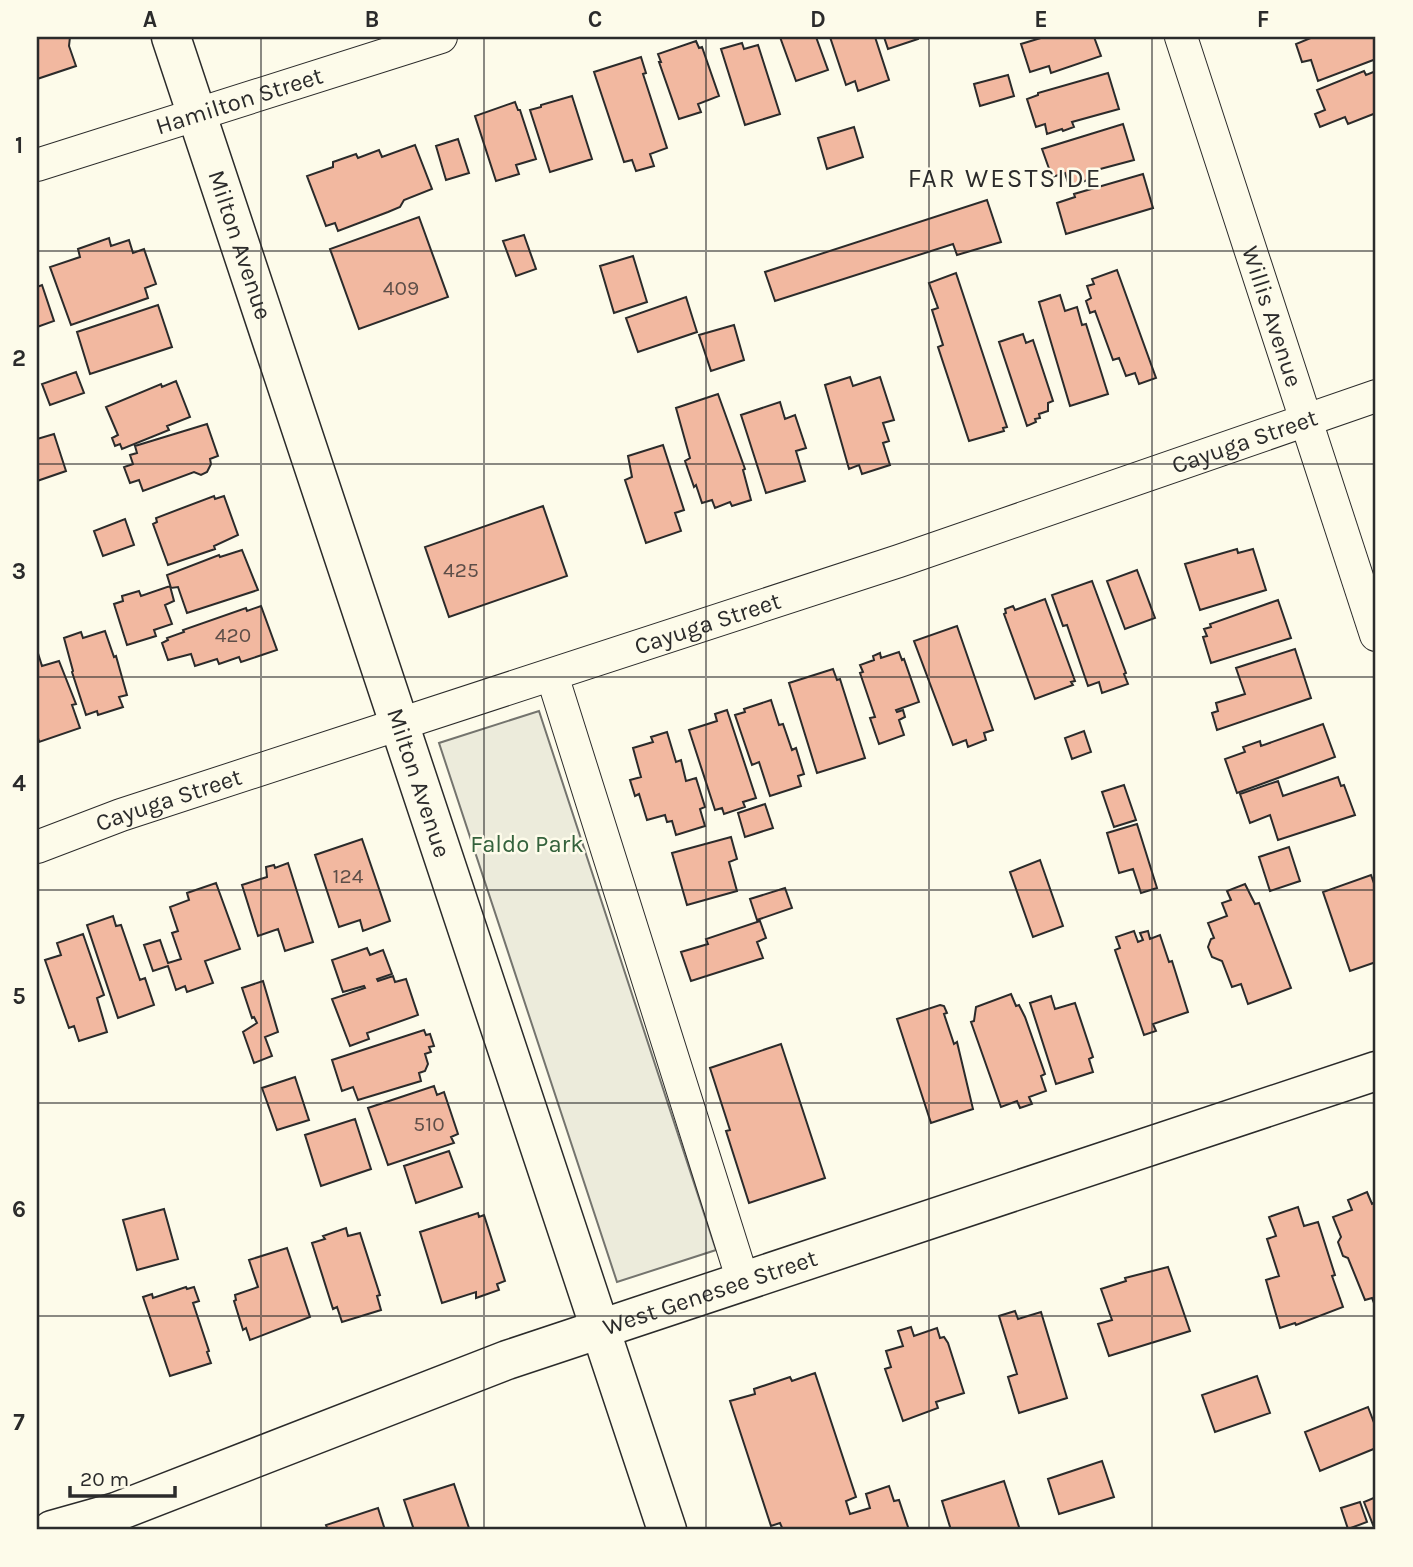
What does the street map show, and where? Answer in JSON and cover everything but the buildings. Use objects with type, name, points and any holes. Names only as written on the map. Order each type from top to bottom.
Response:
[{"type":"street","name":"Milton Avenue","points":[[171,37],[667,1530]]},
{"type":"street","name":"Hamilton Street","points":[[37,165],[441,37]]},
{"type":"street","name":"Willis Avenue","points":[[1181,37],[1376,635]]},
{"type":"street","name":"Cayuga Street","points":[[37,847],[121,815],[899,561],[1376,396]]},
{"type":"street","points":[[552,675],[743,1281]]},
{"type":"street","name":"West Genesee Street","points":[[52,1530],[116,1512],[507,1360],[1376,1071]]},
{"type":"green space","name":"Faldo Park","points":[[539,711],[716,1250],[617,1282],[439,743]]},
{"type":"district","name":"FAR WESTSIDE","points":[[1005,178]]}]
